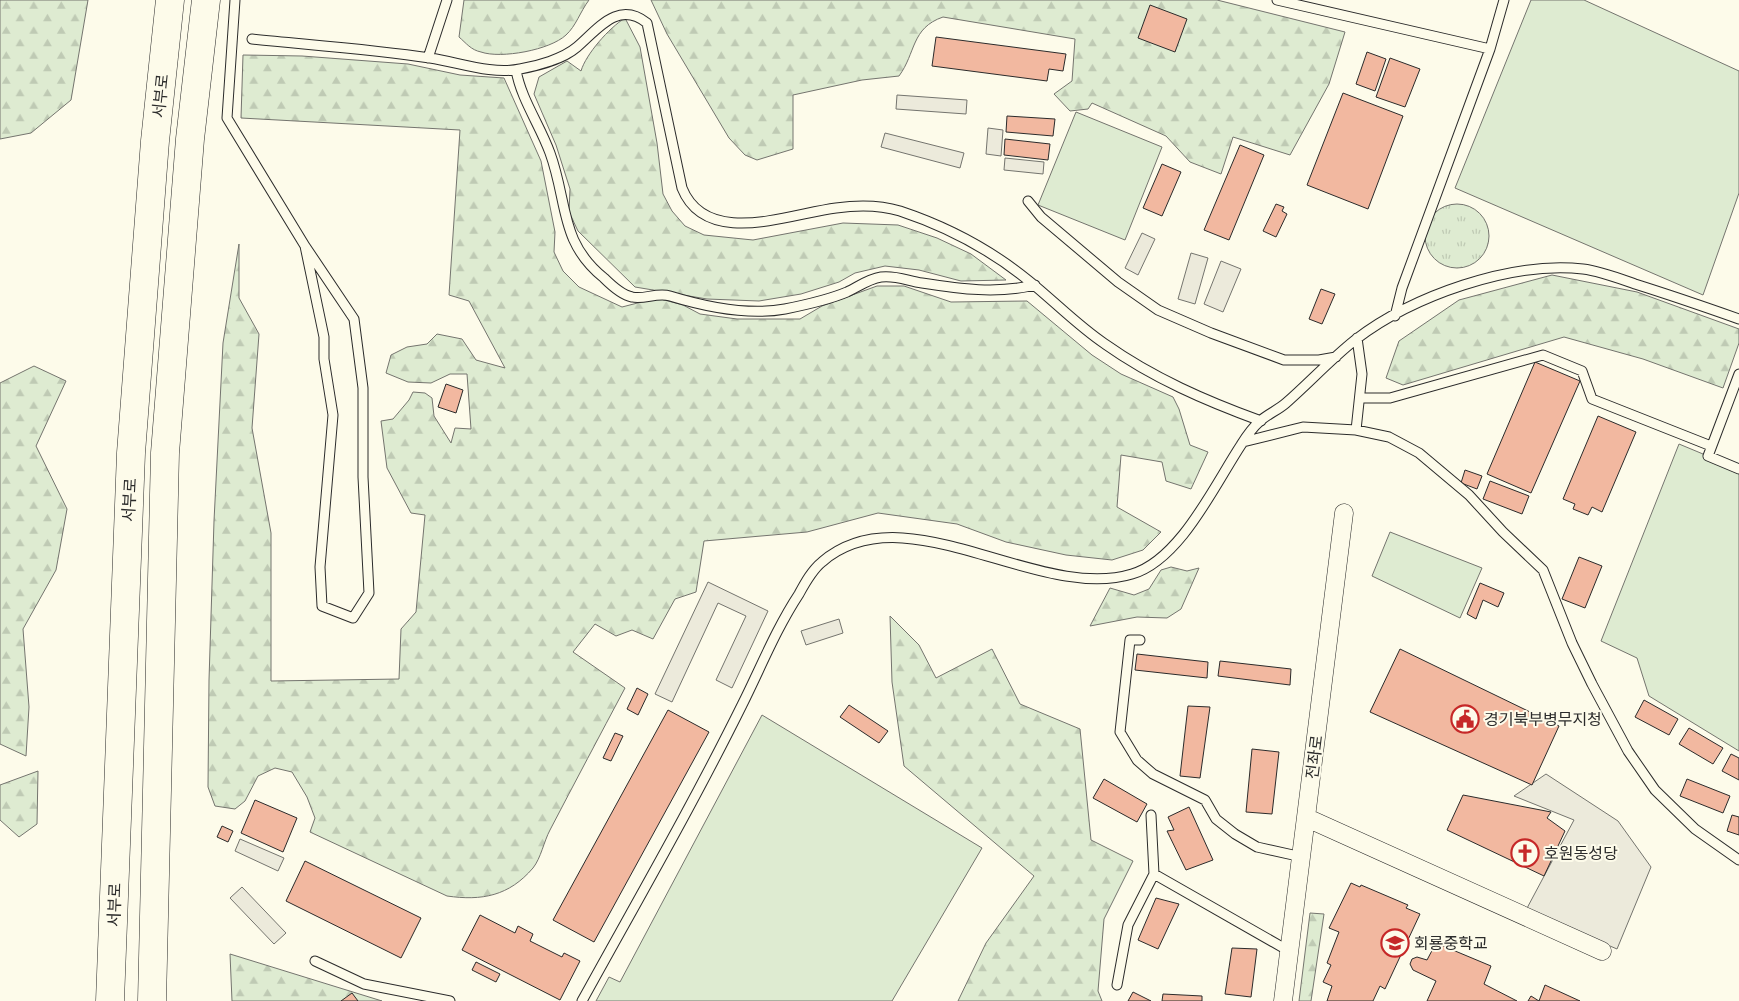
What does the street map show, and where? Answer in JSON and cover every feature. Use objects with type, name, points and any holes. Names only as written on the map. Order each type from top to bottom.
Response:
[{"type":"highway","name":"서부로","points":[[110,1001],[131,453],[154,151],[170,0]]},
{"type":"highway","points":[[152,1001],[165,453],[190,148],[206,0]]},
{"type":"street","name":"전좌로","points":[[1283,1001],[1344,513]]},
{"type":"street","points":[[1306,818],[1602,951]]},
{"type":"lane","points":[[235,0],[227,118],[250,160],[354,319],[362,378],[363,477],[369,593],[353,618],[322,606],[320,567],[333,416],[324,359],[324,337],[305,246]]},
{"type":"lane","points":[[428,58],[447,0]]},
{"type":"lane","points":[[1277,0],[1490,49]]},
{"type":"lane","points":[[1395,316],[1402,288],[1490,49],[1504,0]]},
{"type":"lane","points":[[252,39],[428,58],[484,68],[516,70],[563,55],[576,48],[607,13],[616,7],[626,5],[641,14],[647,23],[682,188],[687,201],[705,216],[728,222],[754,223],[836,208],[864,206],[892,209],[924,219],[970,240],[997,256],[1104,344],[1139,365],[1213,404],[1261,421]]},
{"type":"lane","points":[[516,70],[519,85],[550,152],[557,173],[564,212],[572,239],[581,257],[614,287],[632,297],[666,294],[695,304],[768,311],[831,298],[880,277],[896,277],[914,282],[983,291],[1016,290],[1034,285]]},
{"type":"lane","points":[[1028,201],[1041,217],[1118,282],[1166,314],[1284,360],[1319,360],[1336,357]]},
{"type":"lane","points":[[582,1001],[674,835],[743,704],[781,622],[819,564],[851,545],[892,538],[935,542],[1055,575],[1081,578],[1131,574],[1157,563],[1180,538],[1243,442],[1261,421],[1282,407],[1357,338],[1438,294],[1490,278],[1528,270],[1559,267],[1587,269],[1739,319]]},
{"type":"lane","points":[[1356,430],[1362,374],[1357,338]]},
{"type":"lane","points":[[1360,398],[1390,398],[1542,355],[1582,371],[1592,399],[1711,446]]},
{"type":"lane","points":[[1739,374],[1708,456],[1739,469]]},
{"type":"lane","points":[[1243,442],[1304,427],[1356,430],[1389,437],[1419,452],[1469,495],[1503,532],[1543,570],[1572,643],[1628,751],[1655,790],[1695,829],[1739,860]]},
{"type":"lane","points":[[1140,640],[1130,640],[1120,732],[1137,760],[1153,774],[1204,800],[1216,819],[1235,834],[1257,846],[1302,857]]},
{"type":"lane","points":[[1116,985],[1128,925],[1154,874],[1151,815]]},
{"type":"lane","points":[[1154,874],[1290,951]]},
{"type":"lane","points":[[315,961],[364,984],[450,1001]]},
{"type":"green space","points":[[0,0],[88,0],[71,100],[31,133],[0,139]]},
{"type":"green space","points":[[464,0],[589,0],[573,27],[559,40],[525,52],[490,54],[474,50],[459,37]]},
{"type":"green space","points":[[651,0],[1217,0],[1345,32],[1329,84],[1290,155],[1233,137],[1221,174],[1190,162],[1166,136],[1092,103],[1088,109],[1070,111],[1054,94],[1072,81],[1075,39],[943,17],[933,22],[919,34],[899,76],[862,80],[793,95],[793,149],[757,160],[745,155],[729,138],[667,34]]},
{"type":"green space","points":[[1531,0],[1584,0],[1739,71],[1739,193],[1703,295],[1455,188]]},
{"type":"green space","points":[[625,18],[640,47],[657,143],[663,194],[672,211],[685,226],[704,235],[753,240],[843,223],[898,225],[937,238],[971,254],[1006,280],[961,281],[919,270],[885,266],[855,273],[839,282],[801,294],[759,301],[707,299],[635,287],[578,231],[569,212],[570,189],[556,145],[534,94],[539,77],[567,61],[581,71],[599,42]]},
{"type":"green space","points":[[243,55],[302,56],[408,64],[460,75],[504,78],[541,161],[555,232],[554,252],[563,271],[579,287],[622,307],[657,298],[683,305],[700,314],[737,319],[800,319],[822,306],[877,286],[904,286],[951,302],[1027,301],[1092,355],[1121,374],[1173,397],[1179,409],[1190,445],[1208,452],[1191,489],[1166,481],[1162,462],[1121,455],[1117,507],[1161,532],[1143,550],[1112,560],[1066,555],[1006,542],[957,524],[878,513],[807,532],[704,541],[696,592],[675,599],[653,639],[632,630],[616,636],[595,624],[573,652],[625,688],[550,830],[536,864],[514,885],[494,894],[472,898],[447,896],[310,832],[315,818],[307,797],[292,772],[275,768],[258,776],[245,801],[235,809],[215,806],[208,787],[214,521],[223,343],[239,244],[239,298],[259,334],[252,428],[271,533],[271,681],[399,679],[401,629],[416,612],[425,515],[411,513],[387,468],[381,421],[393,419],[409,400],[413,392],[425,393],[432,398],[434,416],[451,443],[455,428],[471,429],[467,374],[450,374],[431,383],[408,382],[386,373],[391,355],[407,347],[427,344],[437,334],[462,339],[476,360],[505,368],[469,301],[449,295],[460,130],[241,118]]},
{"type":"green space","points":[[1076,112],[1162,147],[1125,240],[1038,205]]},
{"type":"green space","points":[[1457,204],[1469,207],[1480,213],[1486,224],[1489,236],[1486,248],[1480,259],[1469,265],[1457,268],[1445,265],[1434,259],[1428,248],[1425,236],[1428,224],[1434,213],[1445,207]]},
{"type":"green space","points":[[1552,275],[1637,292],[1739,329],[1739,343],[1723,388],[1643,359],[1564,337],[1403,385],[1386,378],[1399,341],[1459,300]]},
{"type":"green space","points":[[34,366],[66,381],[36,446],[67,509],[56,570],[23,629],[29,707],[26,756],[0,744],[0,383]]},
{"type":"green space","points":[[1679,444],[1739,469],[1739,751],[1649,696],[1637,658],[1601,641]]},
{"type":"green space","points":[[1390,532],[1482,568],[1460,618],[1372,576]]},
{"type":"green space","points":[[1171,567],[1187,571],[1199,568],[1181,609],[1167,618],[1137,617],[1090,626],[1110,588],[1134,595],[1149,589],[1161,570]]},
{"type":"green space","points":[[890,616],[919,645],[936,678],[992,649],[1020,704],[1080,729],[1091,840],[1133,861],[1104,919],[1098,991],[1102,1001],[958,1001],[986,943],[1034,876],[904,766],[892,682]]},
{"type":"green space","points":[[762,715],[982,848],[892,1001],[596,1001],[609,977],[620,982]]},
{"type":"green space","points":[[38,771],[37,824],[19,837],[0,820],[0,785]]},
{"type":"green space","points":[[1310,913],[1324,914],[1311,1001],[1299,1001]]},
{"type":"green space","points":[[230,954],[382,1001],[232,1001]]},
{"type":"shaded area","points":[[897,95],[967,100],[966,114],[896,109]]},
{"type":"shaded area","points":[[988,128],[1003,130],[1001,156],[986,154]]},
{"type":"shaded area","points":[[885,133],[964,153],[960,168],[881,147]]},
{"type":"shaded area","points":[[1005,158],[1044,162],[1043,174],[1004,170]]},
{"type":"shaded area","points":[[1142,233],[1155,239],[1138,275],[1125,268]]},
{"type":"shaded area","points":[[1191,253],[1208,258],[1195,304],[1178,299]]},
{"type":"shaded area","points":[[1221,261],[1241,269],[1223,312],[1204,304]]},
{"type":"shaded area","points":[[708,582],[768,611],[732,688],[716,680],[746,616],[718,603],[672,702],[655,694]]},
{"type":"shaded area","points":[[839,619],[843,633],[806,645],[801,631]]},
{"type":"shaded area","points":[[1546,774],[1618,821],[1651,867],[1617,949],[1526,910],[1574,820],[1514,796]]},
{"type":"shaded area","points":[[240,839],[284,858],[278,871],[235,851]]},
{"type":"shaded area","points":[[242,887],[286,933],[274,944],[230,898]]},
{"type":"building","points":[[1150,5],[1187,19],[1175,52],[1138,38]]},
{"type":"building","points":[[936,37],[1066,54],[1063,71],[1049,69],[1047,81],[932,66]]},
{"type":"building","points":[[1367,52],[1386,59],[1375,91],[1356,84]]},
{"type":"building","points":[[1390,58],[1420,69],[1405,107],[1376,97]]},
{"type":"building","points":[[1343,93],[1403,116],[1368,209],[1307,185]]},
{"type":"building","points":[[1007,116],[1055,119],[1053,136],[1006,132]]},
{"type":"building","points":[[1005,139],[1050,144],[1048,160],[1004,155]]},
{"type":"building","points":[[1240,145],[1264,155],[1229,240],[1204,230]]},
{"type":"building","points":[[1162,164],[1181,172],[1162,216],[1143,208]]},
{"type":"building","points":[[1276,204],[1284,207],[1282,211],[1287,214],[1276,237],[1263,231]]},
{"type":"building","points":[[1321,289],[1335,294],[1322,324],[1309,319]]},
{"type":"building","points":[[1535,362],[1580,381],[1531,493],[1487,474]]},
{"type":"building","points":[[446,384],[463,390],[456,413],[438,407]]},
{"type":"building","points":[[1598,416],[1636,432],[1602,512],[1592,507],[1588,515],[1573,509],[1575,504],[1563,499]]},
{"type":"building","points":[[1465,470],[1482,476],[1477,489],[1461,483]]},
{"type":"building","points":[[1490,481],[1529,496],[1522,514],[1483,499]]},
{"type":"building","points":[[1579,557],[1602,566],[1585,608],[1562,599]]},
{"type":"building","points":[[1480,583],[1504,593],[1498,607],[1483,600],[1476,619],[1467,614]]},
{"type":"building","name":"경기북부병무지청","points":[[1400,649],[1559,726],[1532,785],[1370,712]]},
{"type":"building","points":[[1137,654],[1208,662],[1207,678],[1135,670]]},
{"type":"building","points":[[1220,661],[1291,669],[1290,685],[1218,676]]},
{"type":"building","points":[[637,688],[648,694],[638,715],[627,709]]},
{"type":"building","points":[[1644,700],[1678,719],[1669,735],[1635,717]]},
{"type":"building","points":[[849,705],[888,731],[879,743],[840,717]]},
{"type":"building","points":[[1188,706],[1210,707],[1200,778],[1180,776]]},
{"type":"building","points":[[668,710],[709,732],[594,942],[553,920]]},
{"type":"building","points":[[1689,728],[1723,748],[1713,764],[1679,744]]},
{"type":"building","points":[[615,733],[623,736],[611,761],[603,758]]},
{"type":"building","points":[[1252,749],[1279,752],[1272,814],[1246,812]]},
{"type":"building","points":[[1731,754],[1739,758],[1739,780],[1722,771]]},
{"type":"building","points":[[1104,779],[1147,804],[1137,822],[1093,798]]},
{"type":"building","points":[[1687,779],[1730,796],[1723,813],[1680,796]]},
{"type":"building","name":"호원동성당","points":[[1463,795],[1551,812],[1547,818],[1565,831],[1544,876],[1447,830]]},
{"type":"building","points":[[255,800],[297,818],[283,852],[241,833]]},
{"type":"building","points":[[1189,807],[1213,860],[1186,870],[1167,831],[1174,830],[1168,817]]},
{"type":"building","points":[[1732,815],[1739,817],[1739,835],[1727,831]]},
{"type":"building","points":[[222,826],[233,831],[228,842],[217,837]]},
{"type":"building","points":[[305,861],[421,918],[401,958],[286,901]]},
{"type":"building","points":[[1351,883],[1360,887],[1361,885],[1408,905],[1406,908],[1420,914],[1385,989],[1380,986],[1373,1001],[1327,1001],[1332,986],[1323,982],[1331,965],[1327,963],[1339,932],[1329,928]]},
{"type":"building","points":[[1156,898],[1179,904],[1158,949],[1138,940]]},
{"type":"building","points":[[480,915],[515,933],[518,926],[533,934],[530,941],[562,957],[564,953],[580,961],[560,1000],[462,950]]},
{"type":"building","points":[[1436,943],[1491,966],[1484,984],[1517,1001],[1427,1001],[1436,981],[1413,970],[1410,964],[1412,959],[1417,957],[1427,960]]},
{"type":"building","points":[[1232,948],[1257,949],[1251,997],[1225,994]]},
{"type":"building","points":[[476,962],[500,974],[496,982],[472,970]]},
{"type":"building","points":[[1545,985],[1580,1001],[1539,1001]]},
{"type":"building","points":[[1133,992],[1151,1001],[1128,1001]]},
{"type":"building","points":[[352,993],[358,1001],[341,1001]]},
{"type":"building","points":[[1163,994],[1202,996],[1202,1001],[1162,1001]]},
{"type":"building","points":[[1531,996],[1539,1001],[1528,1001]]},
{"type":"place","name":"경기북부병무지청","points":[[1465,719]]},
{"type":"place","name":"호원동성당","points":[[1525,853]]},
{"type":"place","name":"회룡중학교","points":[[1395,943]]}]
